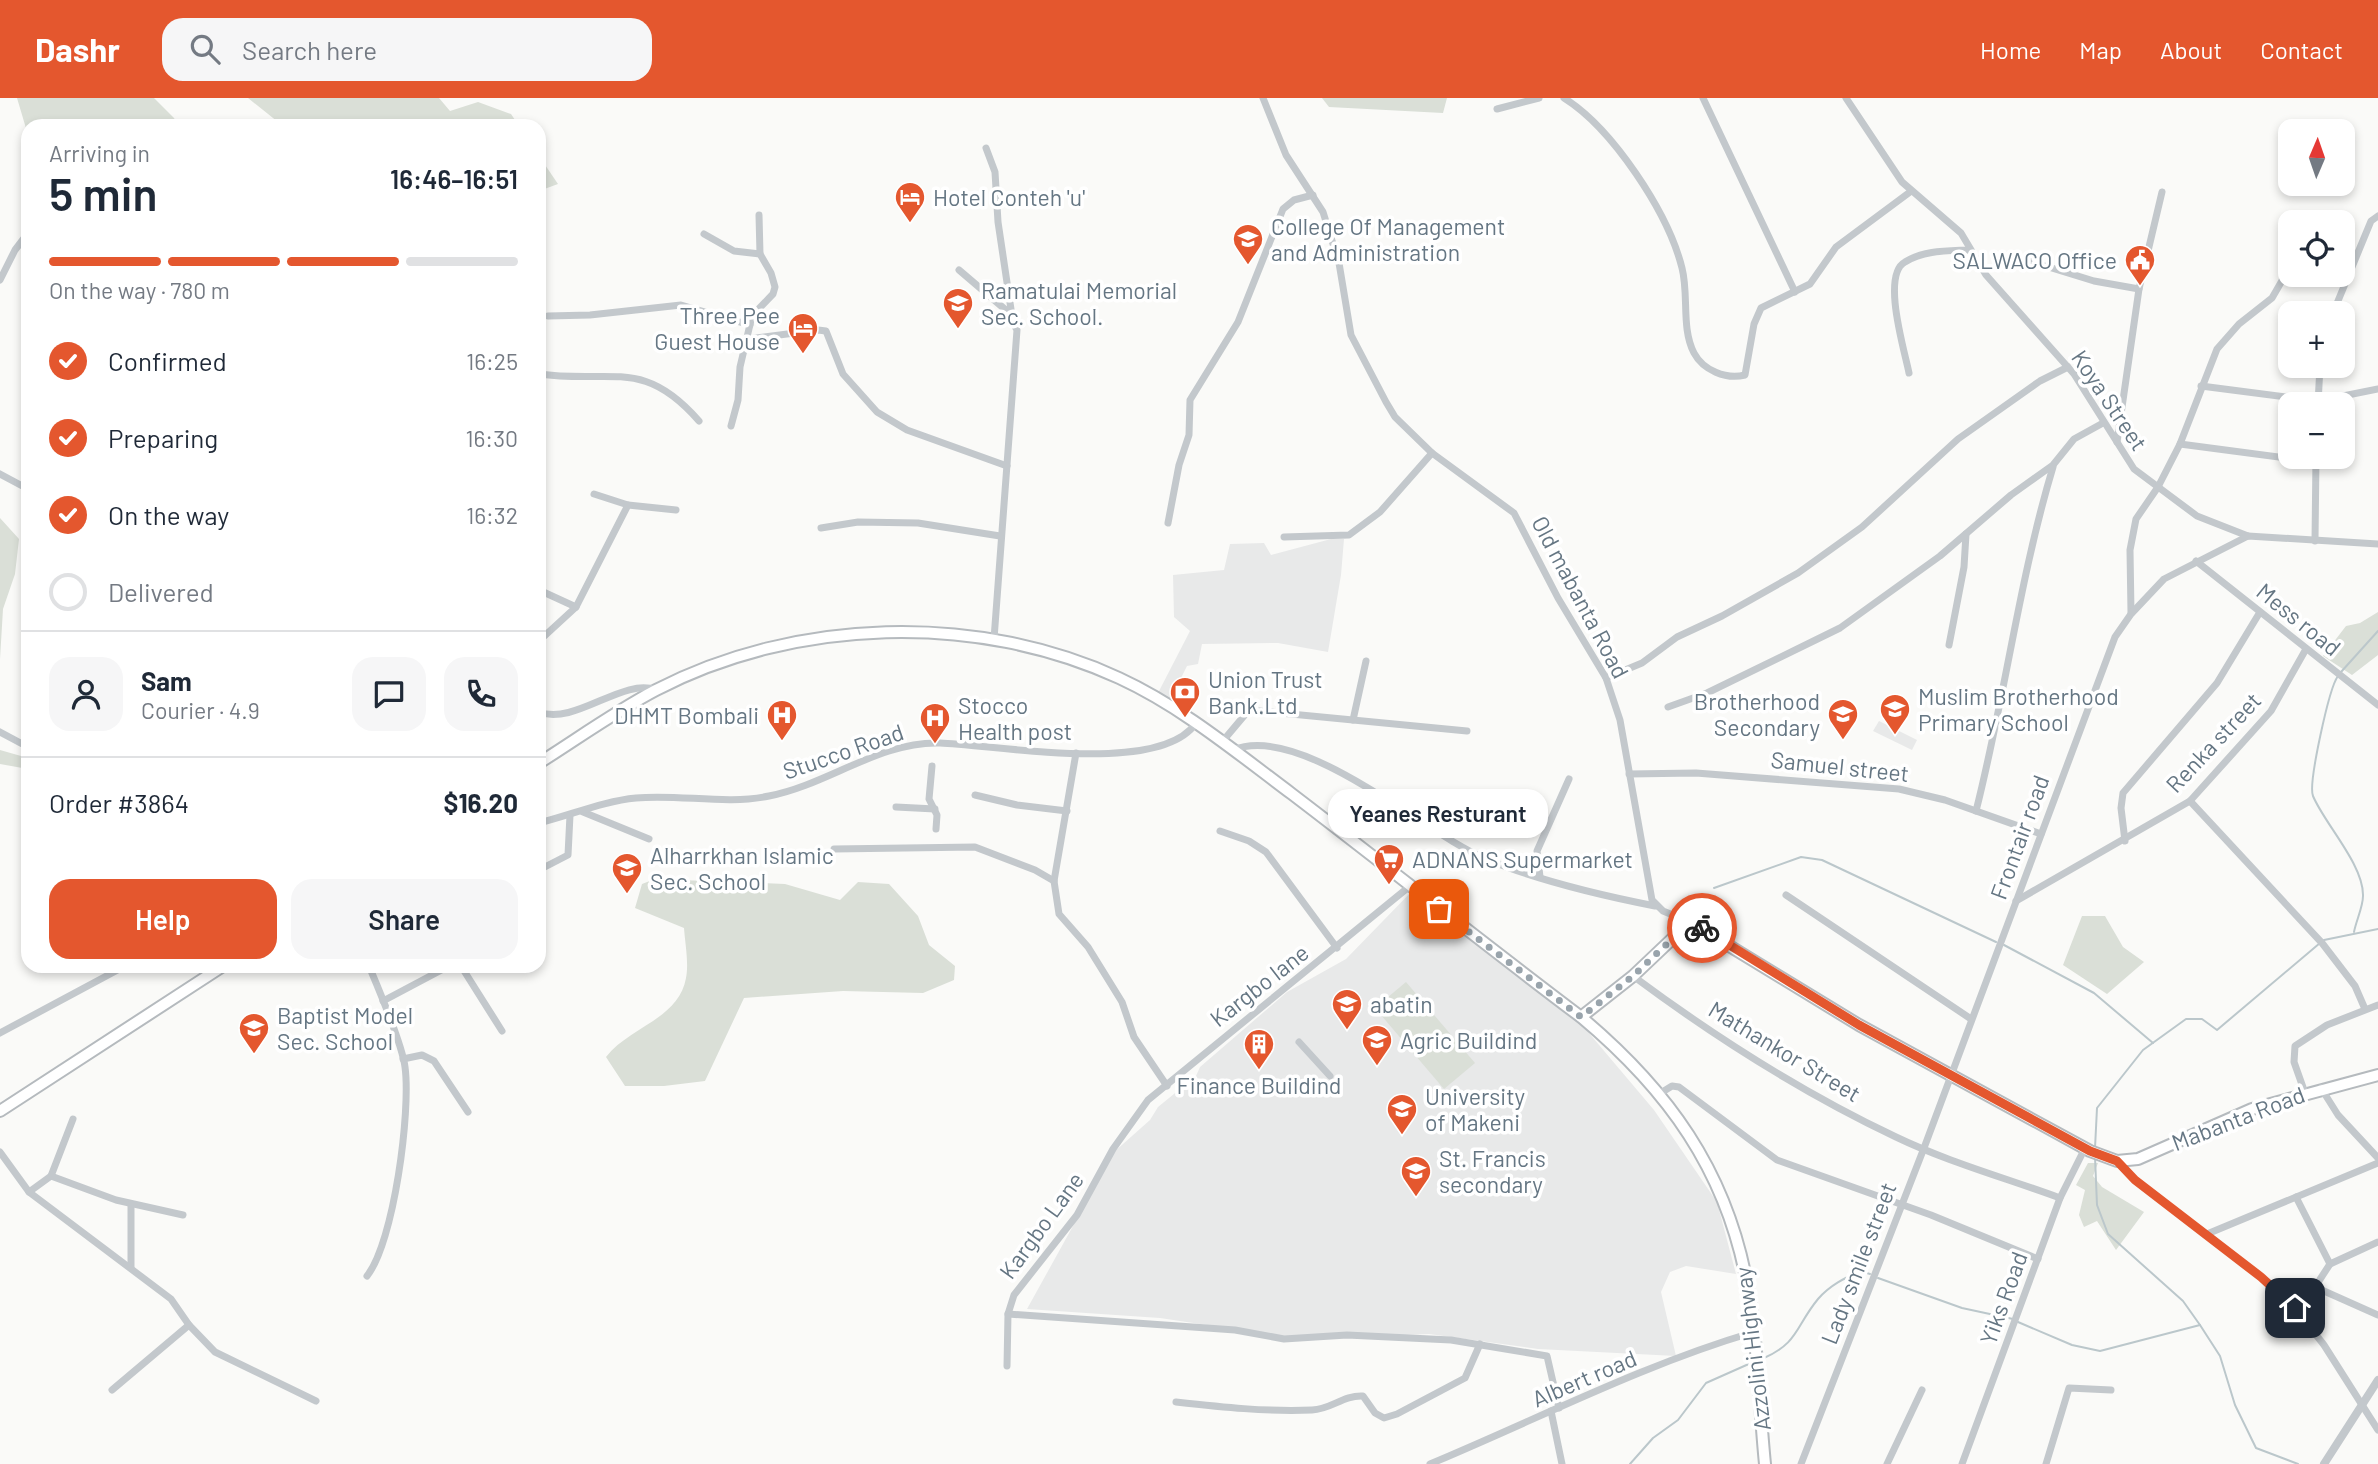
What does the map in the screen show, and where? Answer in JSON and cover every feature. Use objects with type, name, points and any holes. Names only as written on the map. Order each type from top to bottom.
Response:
[{"type":"main road","name":"Azzolini Highway","points":[[546,759],[656,690],[752,653],[821,638],[899,633],[995,639],[1091,666],[1142,690],[1196,723],[1233,750],[1581,1017],[1616,1046],[1659,1094],[1694,1140],[1723,1196],[1741,1256],[1754,1332],[1765,1464]]},
{"type":"main road","points":[[1581,1017],[1633,976],[1690,922],[1816,1000],[1950,1076],[2092,1152],[2117,1161]]},
{"type":"main road","points":[[0,1111],[212,973]]},
{"type":"main road","name":"Mabanta Road","points":[[2117,1161],[2138,1159],[2240,1114],[2321,1088],[2378,1075]]},
{"type":"street","name":"Old mabanta Road","points":[[1263,98],[1286,155],[1323,212],[1339,263],[1351,335],[1395,417],[1432,453],[1514,513],[1558,598],[1606,678],[1620,720],[1648,890],[1655,906]]},
{"type":"street","points":[[1497,109],[1539,98]]},
{"type":"street","points":[[1564,98],[1582,109],[1621,153],[1664,223],[1683,270],[1689,338],[1694,354],[1705,367],[1721,374],[1745,375],[1759,311],[1810,284],[1836,247],[1910,192]]},
{"type":"street","points":[[1703,98],[1795,292]]},
{"type":"street","name":"Koya Street","points":[[1846,98],[1910,192],[1951,222],[2019,315],[2068,367],[2134,469],[2197,516],[2248,536]]},
{"type":"street","points":[[986,148],[995,172],[1000,241],[1012,317],[1017,330],[1017,364],[1000,536],[995,639]]},
{"type":"street","points":[[2117,442],[2139,289],[2162,192]]},
{"type":"street","points":[[1168,523],[1179,465],[1189,435],[1188,407],[1196,388],[1227,345],[1283,209],[1294,200],[1313,195]]},
{"type":"street","points":[[731,426],[750,325],[756,310],[769,300],[775,287],[771,273],[760,254],[759,215]]},
{"type":"street","points":[[2338,301],[2371,221],[2378,216]]},
{"type":"street","points":[[704,234],[734,251],[760,254]]},
{"type":"street","points":[[0,280],[21,242]]},
{"type":"street","points":[[1909,373],[1896,312],[1894,284],[1898,269],[1904,262],[1934,251],[1969,250]]},
{"type":"street","points":[[2026,260],[2094,281],[2139,289]]},
{"type":"street","points":[[959,270],[1012,317]]},
{"type":"street","points":[[2131,614],[2131,534],[2136,519],[2158,487],[2180,444],[2211,358],[2223,341],[2272,298],[2278,287]]},
{"type":"street","points":[[548,316],[590,315],[681,305],[750,325]]},
{"type":"street","points":[[747,339],[826,331],[843,374],[877,412],[907,430],[1007,466]]},
{"type":"street","points":[[1606,678],[1642,663],[1677,637],[1798,573],[1862,527],[1958,439],[2040,381],[2068,367]]},
{"type":"street","points":[[546,374],[648,380],[670,391],[699,421]]},
{"type":"street","points":[[2200,386],[2278,397]]},
{"type":"street","points":[[2355,394],[2378,389]]},
{"type":"street","points":[[1668,707],[1707,693],[1840,628],[1886,597],[2011,495],[2053,465],[2074,439],[2103,423]]},
{"type":"street","points":[[2180,444],[2278,456]]},
{"type":"street","points":[[1284,537],[1349,535],[1380,512],[1432,453]]},
{"type":"street","points":[[1976,811],[1992,746],[2017,611],[2053,465]]},
{"type":"street","points":[[2315,541],[2316,469]]},
{"type":"street","points":[[0,474],[21,485]]},
{"type":"street","points":[[594,494],[628,505],[676,510]]},
{"type":"street","points":[[546,635],[576,607],[628,505]]},
{"type":"street","points":[[821,528],[858,522],[918,523],[1000,536]]},
{"type":"street","points":[[1949,645],[1964,567],[1966,534]]},
{"type":"street","points":[[2248,536],[2378,544]]},
{"type":"street","name":"Frontair road","points":[[1950,1076],[2106,654],[2131,614],[2164,579],[2248,536]]},
{"type":"street","name":"Mess road","points":[[2196,561],[2378,705]]},
{"type":"street","points":[[546,593],[576,607]]},
{"type":"street","points":[[2124,841],[2121,808],[2123,793],[2217,683],[2260,612]]},
{"type":"street","name":"Renka street","points":[[2016,901],[2190,801],[2271,711],[2306,649]]},
{"type":"street","points":[[1353,720],[1366,661]]},
{"type":"street","points":[[546,712],[565,713],[639,688],[656,690]]},
{"type":"street","points":[[1222,742],[1249,710],[1467,731]]},
{"type":"street","name":"Stucco Road","points":[[546,822],[638,798],[769,796],[815,782],[884,754],[928,743],[1076,753],[1152,751],[1186,736],[1196,723]]},
{"type":"street","points":[[0,732],[21,743]]},
{"type":"street","points":[[1233,750],[1262,744],[1330,768],[1378,793],[1451,842],[1509,868],[1655,906],[1690,922]]},
{"type":"street","points":[[1076,753],[1054,881],[1059,914],[1088,947],[1122,1002],[1134,1037],[1167,1086]]},
{"type":"street","points":[[932,766],[929,799],[935,809],[936,829]]},
{"type":"street","name":"Samuel street","points":[[1629,774],[1696,773],[1899,789],[1976,811],[2041,834]]},
{"type":"street","points":[[1540,877],[1537,851],[1569,779]]},
{"type":"street","points":[[975,795],[1017,805],[1067,811]]},
{"type":"street","points":[[2190,801],[2321,942],[2361,994],[2365,1009]]},
{"type":"street","points":[[895,807],[935,809]]},
{"type":"street","points":[[582,812],[649,839]]},
{"type":"street","points":[[546,866],[568,855],[570,815]]},
{"type":"street","points":[[1220,831],[1249,841],[1266,852],[1337,948]]},
{"type":"street","points":[[834,849],[975,848],[1035,870],[1054,881]]},
{"type":"street","name":"Kargbo lane","points":[[1137,1118],[1148,1100],[1410,886]]},
{"type":"street","points":[[1786,895],[1971,1019]]},
{"type":"street","points":[[0,1033],[112,973]]},
{"type":"street","points":[[367,1276],[379,1253],[396,1184],[406,1111],[403,1059],[372,973]]},
{"type":"street","points":[[383,1001],[436,973]]},
{"type":"street","points":[[465,973],[502,1031]]},
{"type":"street","name":"Mathankor Street","points":[[1633,976],[1699,1023],[1794,1082],[1897,1138],[1924,1149]]},
{"type":"street","points":[[2305,1093],[2294,1062],[2295,1046],[2327,1025],[2378,1005]]},
{"type":"street","points":[[1299,1042],[1329,1076]]},
{"type":"street","points":[[403,1059],[422,1055],[434,1061],[468,1112]]},
{"type":"street","name":"Lady smile street","points":[[1801,1464],[1950,1076]]},
{"type":"street","points":[[1659,1094],[1672,1086],[1679,1087],[1777,1160],[2038,1259]]},
{"type":"street","points":[[2321,1088],[2338,1115],[2378,1158]]},
{"type":"street","name":"Kargbo Lane","points":[[1007,1366],[1008,1314],[1017,1289],[1077,1214],[1113,1149],[1137,1118]]},
{"type":"street","points":[[29,1192],[51,1176],[73,1119]]},
{"type":"street","points":[[1924,1149],[2060,1198]]},
{"type":"street","points":[[0,1152],[29,1192],[77,1231],[131,1267],[171,1299],[189,1325],[215,1352],[316,1401]]},
{"type":"street","name":"Yiks Road","points":[[1962,1464],[2060,1198],[2092,1152]]},
{"type":"street","points":[[2117,1161],[2135,1180],[2207,1234],[2295,1308],[2324,1345],[2378,1428]]},
{"type":"street","points":[[2207,1234],[2378,1163]]},
{"type":"street","points":[[51,1176],[131,1204],[183,1215]]},
{"type":"street","points":[[2296,1197],[2330,1264]]},
{"type":"street","points":[[131,1204],[131,1267]]},
{"type":"street","points":[[2295,1308],[2315,1287],[2330,1264],[2378,1242]]},
{"type":"street","points":[[2315,1287],[2378,1315]]},
{"type":"street","points":[[1008,1314],[1235,1330],[1284,1339],[1347,1335],[1480,1343],[1547,1356],[1562,1464]]},
{"type":"street","points":[[112,1390],[189,1325]]},
{"type":"street","name":"Albert road","points":[[1430,1464],[1712,1345],[1754,1332]]},
{"type":"street","points":[[1175,1402],[1254,1409],[1313,1410],[1333,1406],[1345,1396],[1363,1396],[1375,1413],[1384,1418],[1397,1415],[1465,1378],[1480,1343]]},
{"type":"street","points":[[2324,1464],[2378,1380]]},
{"type":"street","points":[[2046,1464],[2069,1388],[2111,1390]]},
{"type":"street","points":[[1887,1464],[1923,1390]]},
{"type":"shaded area","points":[[17,98],[154,98],[174,119],[23,119]]},
{"type":"shaded area","points":[[248,98],[439,98],[450,111],[478,102],[511,114],[514,119],[274,119]]},
{"type":"shaded area","points":[[1322,98],[1447,98],[1443,113],[1329,107]]},
{"type":"shaded area","points":[[546,166],[558,184],[546,188]]},
{"type":"shaded area","points":[[0,518],[19,539],[15,574],[3,609],[0,659]]},
{"type":"shaded area","points":[[1331,539],[1344,539],[1328,652],[1278,643],[1202,644],[1198,664],[1187,666],[1170,700],[1158,693],[1190,631],[1174,617],[1173,575],[1224,570],[1230,544],[1264,543],[1271,555]]},
{"type":"shaded area","points":[[2378,612],[2378,655],[2352,675],[2323,656],[2346,626],[2360,623]]},
{"type":"shaded area","name":"Muslim Brotherhood Primary School","points":[[1879,721],[1917,740],[1912,750],[1873,731]]},
{"type":"shaded area","points":[[0,750],[21,756],[21,768],[0,764]]},
{"type":"shaded area","points":[[655,879],[785,884],[840,900],[858,882],[889,884],[918,916],[929,945],[955,966],[954,980],[923,993],[843,991],[744,998],[705,1081],[664,1086],[625,1086],[606,1057],[627,1038],[664,1013],[681,992],[686,978],[684,928],[635,908],[642,884]]},
{"type":"shaded area","name":"University of Makeni","points":[[1416,887],[1583,1026],[1654,1110],[1717,1202],[1736,1274],[1686,1266],[1670,1272],[1661,1292],[1676,1356],[1538,1349],[1429,1334],[1301,1339],[1160,1318],[1027,1309],[1114,1152],[1150,1120],[1158,1107],[1196,1076],[1200,1067],[1287,992],[1346,959]]},
{"type":"shaded area","points":[[2082,916],[2105,916],[2123,947],[2144,962],[2107,994],[2063,965]]},
{"type":"shaded area","points":[[1406,982],[1475,1063],[1444,1089],[1375,1008]]},
{"type":"shaded area","points":[[2088,1163],[2098,1163],[2093,1176],[2102,1187],[2144,1212],[2116,1250],[2097,1221],[2084,1227],[2079,1215],[2085,1190],[2076,1185]]},
{"type":"waterway","points":[[2341,672],[2378,631]]},
{"type":"waterway","points":[[2338,676],[2325,716],[2312,788],[2318,807],[2351,858],[2362,884],[2363,900],[2354,932]]},
{"type":"waterway","points":[[1714,888],[1801,857],[1822,860],[1996,942]]},
{"type":"waterway","points":[[2324,940],[2378,929]]},
{"type":"waterway","points":[[2095,1148],[2097,1108],[2143,1050],[2186,1019],[2202,1019],[2217,1030],[2320,943]]},
{"type":"waterway","points":[[2004,945],[2094,993],[2153,1043]]},
{"type":"waterway","points":[[2095,1157],[2097,1205],[2108,1234],[2183,1301],[2200,1325],[2220,1356],[2235,1405],[2256,1448],[2298,1464]]},
{"type":"waterway","points":[[1762,1359],[1790,1340],[1818,1299],[1828,1290],[1860,1271],[1870,1274]]},
{"type":"waterway","points":[[1878,1278],[1962,1308],[2013,1319]]},
{"type":"waterway","points":[[2018,1322],[2072,1345],[2100,1351],[2200,1325]]},
{"type":"waterway","points":[[1630,1464],[1653,1438],[1678,1420],[1706,1383],[1751,1363]]},
{"type":"way so far","points":[[1439,909],[1581,1017],[1633,976],[1690,922],[1702,928]]},
{"type":"place","name":"Hotel Conteh 'u'","points":[[910,224]]},
{"type":"place","name":"College Of Management and Administration","points":[[1248,266]]},
{"type":"place","name":"SALWACO Office","points":[[2140,287]]},
{"type":"place","name":"Ramatulai Memorial Sec. School.","points":[[958,330]]},
{"type":"place","name":"Three Pee Guest House","points":[[803,355]]},
{"type":"place","name":"Union Trust Bank.Ltd","points":[[1185,719]]},
{"type":"place","name":"Muslim Brotherhood Primary School","points":[[1895,736]]},
{"type":"place","name":"Brotherhood Secondary","points":[[1843,741]]},
{"type":"place","name":"DHMT Bombali","points":[[782,742]]},
{"type":"place","name":"Stocco Health post","points":[[935,745]]},
{"type":"place","name":"ADNANS Supermarket","points":[[1389,886]]},
{"type":"place","name":"Alharrkhan Islamic Sec. School","points":[[627,895]]},
{"type":"place","name":"Yeanes Resturant","points":[[1439,909]]},
{"type":"place","name":"abatin","points":[[1347,1031]]},
{"type":"place","name":"Baptist Model Sec. School","points":[[254,1055]]},
{"type":"place","name":"Agric Buildind","points":[[1377,1067]]},
{"type":"place","name":"Finance Buildind","points":[[1259,1071]]},
{"type":"place","name":"University of Makeni","points":[[1402,1136]]},
{"type":"place","name":"St. Francis secondary","points":[[1416,1198]]},
{"type":"route","points":[[1702,928],[1875,1034],[2090,1151],[2117,1161],[2149,1192],[2207,1234],[2295,1308]]}]
